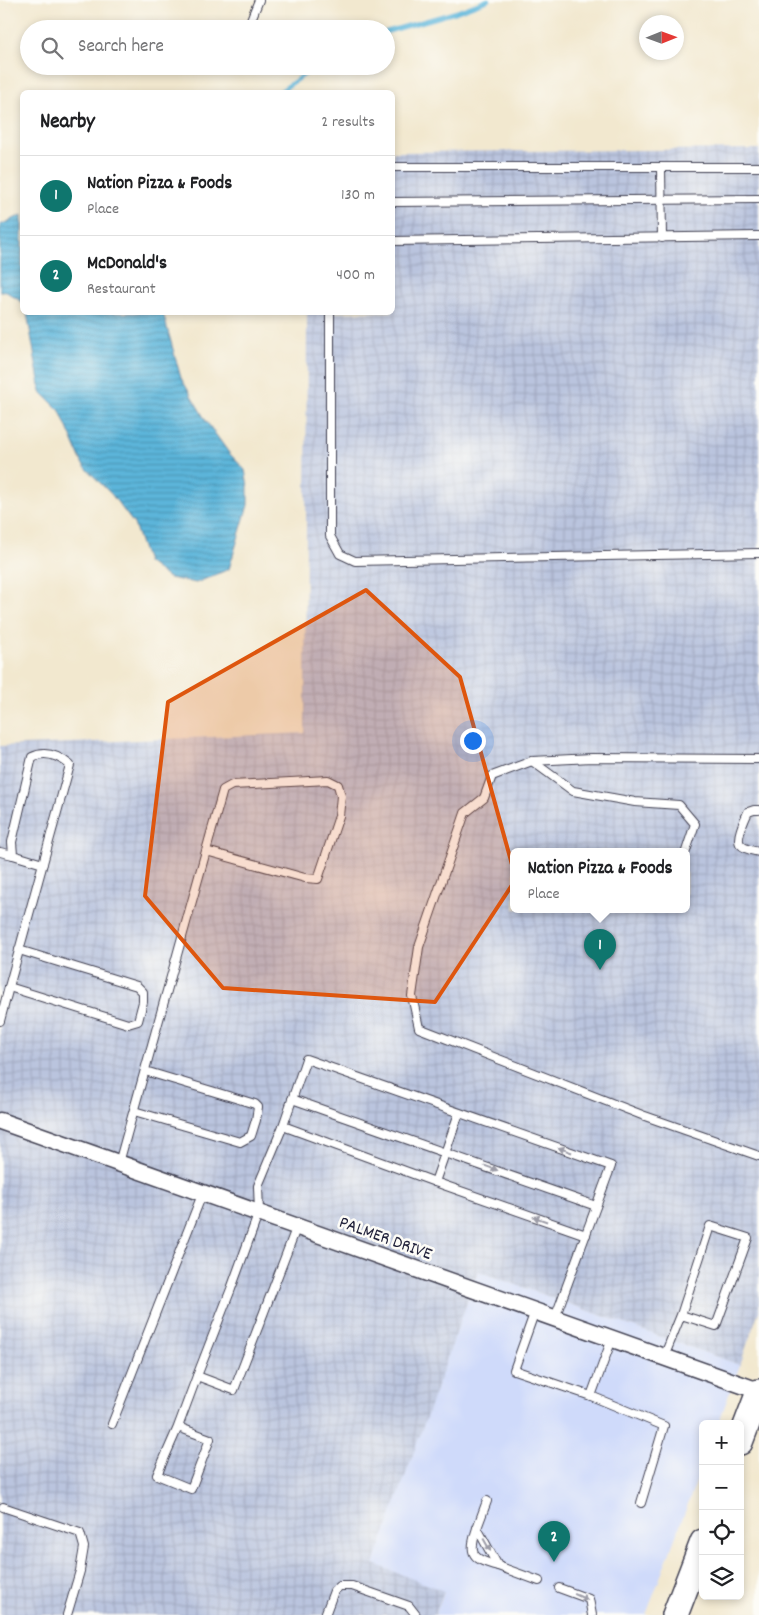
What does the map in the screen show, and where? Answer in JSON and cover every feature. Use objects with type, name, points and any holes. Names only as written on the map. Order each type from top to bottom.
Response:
[{"type":"main road","points":[[744,1431],[759,1392]]},
{"type":"main road","points":[[675,1615],[699,1552]]},
{"type":"street","name":"PALMER DRIVE","points":[[0,1121],[759,1392]]},
{"type":"lane","points":[[251,20],[259,0]]},
{"type":"lane","points":[[395,167],[759,166]]},
{"type":"lane","points":[[661,167],[662,238]]},
{"type":"lane","points":[[395,202],[759,199]]},
{"type":"lane","points":[[395,241],[759,236]]},
{"type":"lane","points":[[330,315],[330,536],[340,554],[355,561],[759,553]]},
{"type":"lane","points":[[0,1021],[70,765],[60,758],[41,753],[32,756],[12,842],[13,855]]},
{"type":"lane","points":[[759,759],[592,758],[532,761],[492,776],[484,798],[465,813],[418,946],[412,996],[419,1028],[642,1115],[759,1156]]},
{"type":"lane","points":[[532,761],[573,791],[636,802],[679,805],[695,824],[687,848]]},
{"type":"lane","points":[[119,1163],[223,790],[232,785],[328,780],[338,785],[341,796],[340,816],[318,879],[305,878],[206,851]]},
{"type":"lane","points":[[759,810],[748,812],[739,840],[741,845],[746,848],[759,852]]},
{"type":"lane","points":[[0,852],[43,864]]},
{"type":"lane","points":[[9,987],[120,1022],[128,1024],[138,1021],[143,1002],[143,992],[137,986],[19,950]]},
{"type":"lane","points":[[178,1428],[210,1439],[191,1489],[158,1475],[231,1290],[259,1212],[258,1186],[283,1126],[306,1060],[611,1166],[555,1318]]},
{"type":"lane","points":[[134,1110],[240,1142],[251,1136],[256,1120],[258,1108],[255,1104],[145,1071]]},
{"type":"lane","points":[[292,1099],[596,1206]]},
{"type":"lane","points":[[435,1182],[459,1113]]},
{"type":"lane","points":[[283,1126],[586,1235]]},
{"type":"lane","points":[[112,1424],[203,1192]]},
{"type":"lane","points":[[197,1376],[234,1390],[297,1226]]},
{"type":"lane","points":[[664,1357],[681,1315],[710,1226],[748,1238],[716,1326],[681,1315]]},
{"type":"lane","points":[[535,1312],[514,1370],[591,1396],[664,1426],[641,1503]]},
{"type":"lane","points":[[591,1396],[612,1339]]},
{"type":"lane","points":[[487,1501],[473,1540],[472,1549],[474,1555],[482,1562],[539,1581]]},
{"type":"lane","points":[[3,1506],[80,1533],[84,1547],[80,1571],[67,1615]]},
{"type":"lane","points":[[477,1528],[498,1566]]},
{"type":"lane","points":[[325,1615],[334,1591],[340,1586],[352,1586],[409,1606],[416,1615]]},
{"type":"lane","points":[[559,1588],[589,1599],[592,1615]]},
{"type":"highlighted area","points":[[366,590],[460,677],[516,879],[435,1002],[223,988],[145,896],[168,702]]},
{"type":"shaded area","points":[[759,149],[759,1311],[740,1365],[478,1271],[374,1564],[444,1591],[435,1615],[0,1615],[0,746],[305,733],[307,315],[395,315],[395,152]]},
{"type":"shaded area","points":[[478,1271],[740,1365],[719,1420],[699,1420],[699,1475],[646,1615],[435,1615],[444,1592],[373,1564]]},
{"type":"water","points":[[20,216],[20,301],[5,291],[0,292],[0,225]]},
{"type":"water","points":[[27,315],[164,315],[181,378],[206,421],[229,453],[245,470],[248,486],[248,505],[229,569],[196,583],[169,578],[147,562],[134,524],[112,495],[83,465],[60,411],[41,392]]},
{"type":"waterway","points":[[395,29],[456,12],[488,0]]},
{"type":"waterway","points":[[282,90],[304,75]]},
{"type":"place","name":"Nation Pizza & Foods","points":[[600,970]]},
{"type":"place","name":"McDonald's","points":[[554,1562]]}]
